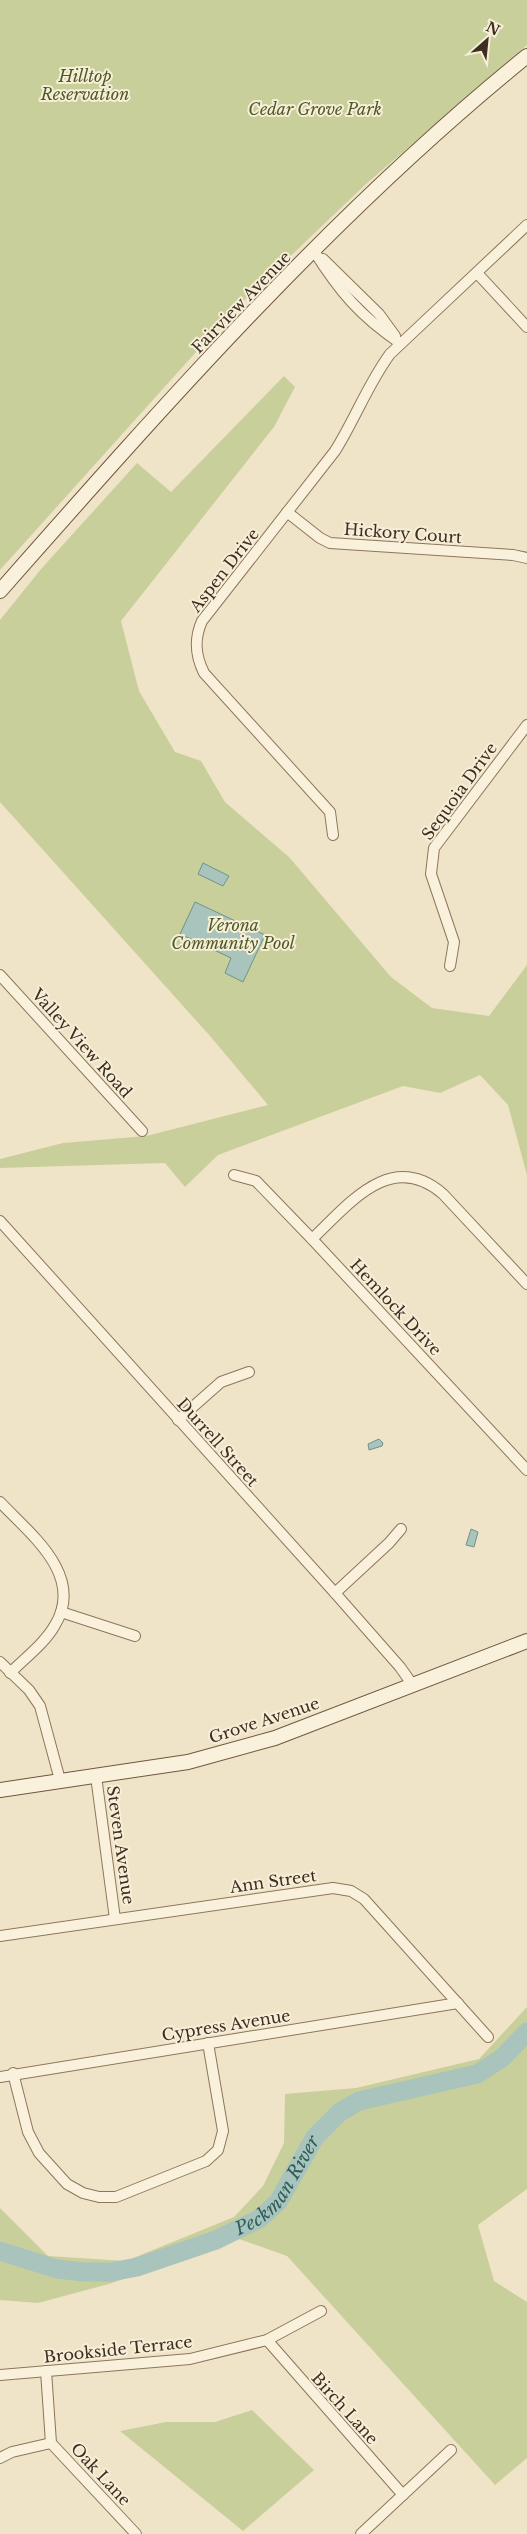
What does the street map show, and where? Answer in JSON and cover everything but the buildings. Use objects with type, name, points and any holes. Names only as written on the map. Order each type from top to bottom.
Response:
[{"type":"main road","name":"Fairview Avenue","points":[[0,591],[176,395],[314,251],[419,148],[527,56]]},
{"type":"main road","name":"Grove Avenue","points":[[0,1790],[188,1762],[275,1738],[527,1641]]},
{"type":"street","name":"Aspen Drive","points":[[332,835],[330,812],[204,672],[196,652],[196,636],[202,621],[335,451],[351,426],[374,375],[400,343],[477,273],[527,224]]},
{"type":"street","points":[[314,251],[379,314],[400,343]]},
{"type":"street","points":[[477,273],[527,327]]},
{"type":"street","name":"Hickory Court","points":[[287,512],[320,538],[330,543],[512,555],[527,558]]},
{"type":"street","name":"Sequoia Drive","points":[[450,966],[454,942],[431,874],[434,848],[527,725]]},
{"type":"street","name":"Valley View Road","points":[[0,975],[142,1131]]},
{"type":"street","name":"Hemlock Drive","points":[[234,1175],[256,1181],[527,1470]]},
{"type":"street","points":[[312,1239],[371,1186],[396,1178],[414,1178],[430,1184],[443,1194],[527,1284]]},
{"type":"street","name":"Durrell Street","points":[[0,1220],[335,1593],[400,1667],[412,1684]]},
{"type":"street","points":[[178,1420],[221,1382],[249,1372]]},
{"type":"street","points":[[0,1502],[48,1553],[58,1568],[64,1594],[61,1612],[52,1630],[10,1673]]},
{"type":"street","points":[[335,1593],[389,1543],[400,1529]]},
{"type":"street","points":[[61,1612],[135,1636]]},
{"type":"street","points":[[0,1662],[40,1706],[60,1780]]},
{"type":"street","name":"Steven Avenue","points":[[96,1776],[116,1918]]},
{"type":"street","name":"Ann Street","points":[[0,1936],[333,1888],[345,1889],[364,1899],[488,2037]]},
{"type":"street","name":"Cypress Avenue","points":[[0,2077],[13,2073],[458,2004]]},
{"type":"street","points":[[13,2073],[28,2132],[39,2153],[75,2189],[91,2196],[116,2197],[206,2161],[218,2150],[222,2131],[208,2043]]},
{"type":"street","name":"Brookside Terrace","points":[[0,2375],[190,2359],[266,2340],[321,2311]]},
{"type":"street","name":"Birch Lane","points":[[266,2340],[403,2495]]},
{"type":"street","name":"Oak Lane","points":[[46,2371],[51,2443],[136,2534]]},
{"type":"street","points":[[0,2458],[12,2452],[51,2443]]},
{"type":"street","points":[[361,2534],[451,2450]]},
{"type":"green space","points":[[0,0],[527,0],[527,45],[366,184],[232,312],[0,570]]},
{"type":"green space","name":"Verona Community Pool","points":[[284,376],[295,387],[274,427],[121,621],[139,691],[175,752],[201,761],[225,802],[289,857],[391,977],[432,1008],[489,1016],[527,965],[527,1175],[508,1105],[480,1075],[440,1093],[403,1086],[218,1155],[185,1187],[165,1163],[0,1168],[0,1159],[63,1143],[146,1136],[268,1105],[210,1036],[0,802],[0,620],[41,569],[137,463],[171,492]]},
{"type":"green space","points":[[527,2007],[527,2189],[478,2225],[494,2281],[527,2302],[527,2458],[495,2485],[287,2256],[239,2239],[109,2284],[38,2303],[0,2300],[0,2208],[48,2256],[126,2261],[234,2217],[263,2186],[284,2143],[285,2094],[356,2088],[479,2059]]},
{"type":"green space","points":[[252,2410],[314,2470],[243,2531],[120,2431],[166,2422],[215,2422]]},
{"type":"water","points":[[203,863],[229,876],[223,886],[198,874]]},
{"type":"water","points":[[195,902],[265,935],[243,982],[225,973],[231,958],[180,934]]},
{"type":"water","points":[[379,1439],[383,1443],[382,1446],[369,1450],[368,1444]]},
{"type":"water","points":[[471,1529],[478,1532],[474,1547],[466,1545]]},
{"type":"waterway","name":"Peckman River","points":[[0,2251],[57,2269],[111,2272],[137,2267],[216,2240],[259,2219],[278,2202],[315,2137],[340,2112],[359,2101],[477,2074],[502,2058],[527,2032]]},
{"type":"park label","name":"Hilltop Reservation","points":[[85,85]]},
{"type":"park label","name":"Cedar Grove Park","points":[[315,109]]}]
